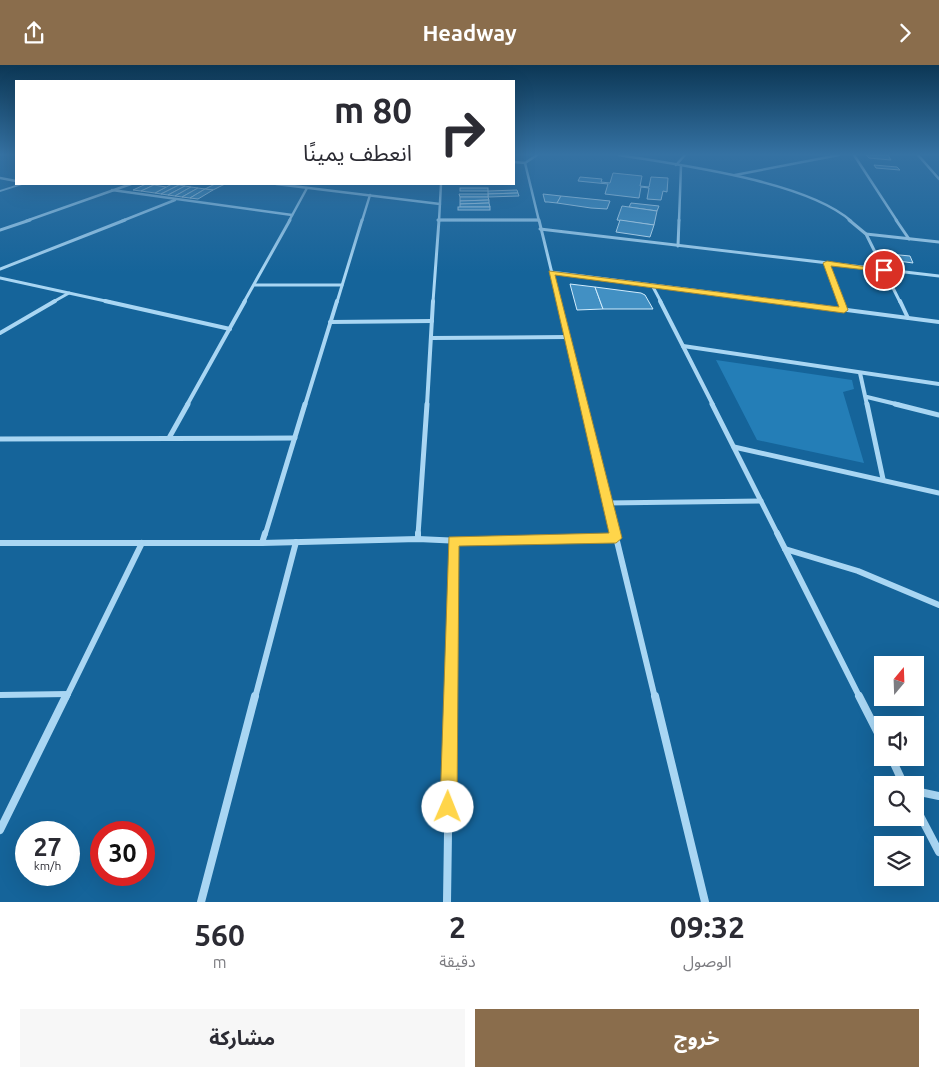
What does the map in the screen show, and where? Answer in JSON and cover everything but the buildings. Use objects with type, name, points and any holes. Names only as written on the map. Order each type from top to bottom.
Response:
[{"type":"street","points":[[0,230],[101,194]]},
{"type":"street","points":[[138,194],[292,215]]},
{"type":"street","points":[[169,439],[304,194]]},
{"type":"street","points":[[362,194],[440,204]]},
{"type":"street","points":[[418,539],[440,194]]},
{"type":"street","points":[[532,194],[705,902]]},
{"type":"street","points":[[678,246],[680,194]]},
{"type":"street","points":[[790,194],[830,207],[850,218],[866,234],[908,318]]},
{"type":"street","points":[[880,194],[909,239]]},
{"type":"street","points":[[262,543],[370,195]]},
{"type":"street","points":[[0,269],[175,200]]},
{"type":"street","points":[[438,220],[538,220]]},
{"type":"street","points":[[540,229],[939,276]]},
{"type":"street","points":[[866,234],[939,242]]},
{"type":"street","points":[[827,263],[844,310]]},
{"type":"street","points":[[551,272],[939,322]]},
{"type":"street","points":[[0,278],[230,329]]},
{"type":"street","points":[[255,285],[342,285]]},
{"type":"street","points":[[652,285],[874,725]]},
{"type":"street","points":[[0,333],[69,293]]},
{"type":"street","points":[[330,322],[432,321]]},
{"type":"street","points":[[431,338],[567,337]]},
{"type":"street","points":[[683,346],[939,384]]},
{"type":"street","points":[[860,373],[883,479]]},
{"type":"street","points":[[866,397],[939,415]]},
{"type":"street","points":[[0,439],[295,438]]},
{"type":"street","points":[[734,447],[939,493]]},
{"type":"street","points":[[607,503],[761,501]]},
{"type":"street","points":[[0,543],[262,543],[418,539],[453,541],[616,538]]},
{"type":"street","points":[[447,902],[453,541]]},
{"type":"street","points":[[201,902],[296,542]]},
{"type":"street","points":[[0,830],[142,543]]},
{"type":"street","points":[[786,549],[858,571],[939,605]]},
{"type":"street","points":[[0,695],[68,694]]},
{"type":"street","points":[[924,793],[939,797]]},
{"type":"street","points":[[924,823],[939,852]]},
{"type":"shaded area","points":[[716,360],[852,380],[854,389],[843,392],[864,463],[757,440]]},
{"type":"route","points":[[448,807],[453,541],[616,538],[551,272],[844,310],[827,263],[884,270]]}]
